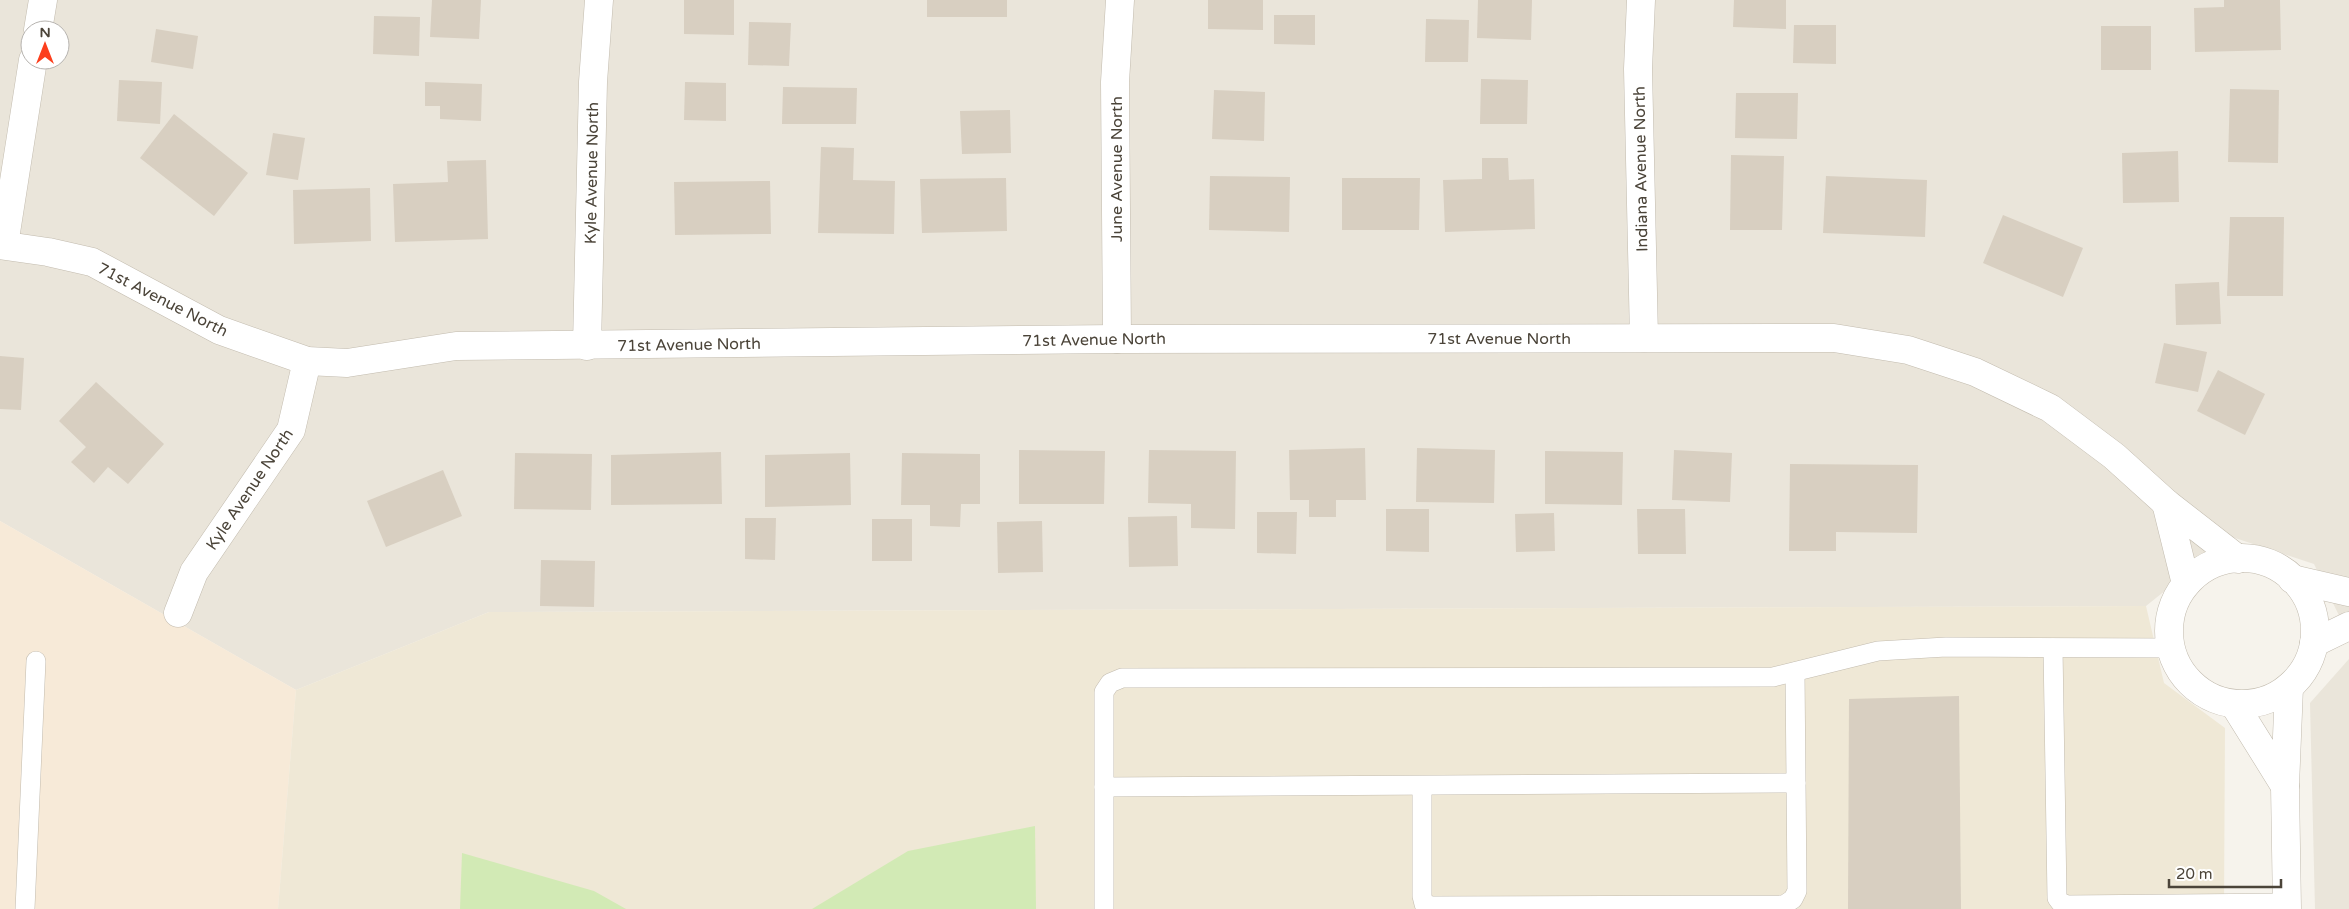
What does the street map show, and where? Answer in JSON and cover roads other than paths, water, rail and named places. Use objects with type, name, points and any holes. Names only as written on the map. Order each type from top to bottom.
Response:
[{"type":"street","points":[[40,20],[43,0]]},
{"type":"street","name":"Kyle Avenue North","points":[[588,346],[593,82],[599,0]]},
{"type":"street","name":"June Avenue North","points":[[1117,339],[1115,82],[1120,0]]},
{"type":"street","name":"Indiana Avenue North","points":[[1641,0],[1638,69],[1644,338]]},
{"type":"street","points":[[2,245],[31,70]]},
{"type":"street","name":"71st Avenue North","points":[[2,245],[92,262],[219,330],[307,361],[347,363],[456,346],[1117,339],[1834,338],[1908,350],[1975,372],[2050,408],[2114,456],[2166,503],[2238,559]]},
{"type":"street","name":"Kyle Avenue North","points":[[178,613],[194,572],[291,430],[307,361]]},
{"type":"street","points":[[2166,503],[2186,584]]},
{"type":"street","points":[[2238,559],[2257,560],[2266,563],[2276,567],[2292,579],[2306,597],[2314,619],[2314,643],[2301,675],[2289,687],[2272,698],[2254,704],[2234,704],[2212,698],[2193,686],[2179,668],[2170,648],[2169,625],[2174,604],[2186,584],[2201,571],[2218,562],[2238,559]]},
{"type":"street","points":[[2292,579],[2349,592]]},
{"type":"street","points":[[2314,643],[2349,626]]},
{"type":"street","points":[[2287,906],[2286,786],[2289,687]]},
{"type":"street","points":[[2234,704],[2286,786]]},
{"type":"lane","points":[[1104,909],[1104,692],[1110,683],[1122,678],[1773,677],[1878,652],[1946,647],[2170,648]]},
{"type":"lane","points":[[2053,648],[2057,898],[2060,902],[2068,905],[2287,906]]},
{"type":"lane","points":[[25,909],[36,662]]},
{"type":"lane","points":[[1422,786],[1422,896],[1424,904],[1432,906],[1784,905],[1793,899],[1797,891],[1795,672]]},
{"type":"lane","points":[[1104,787],[1796,783]]}]
